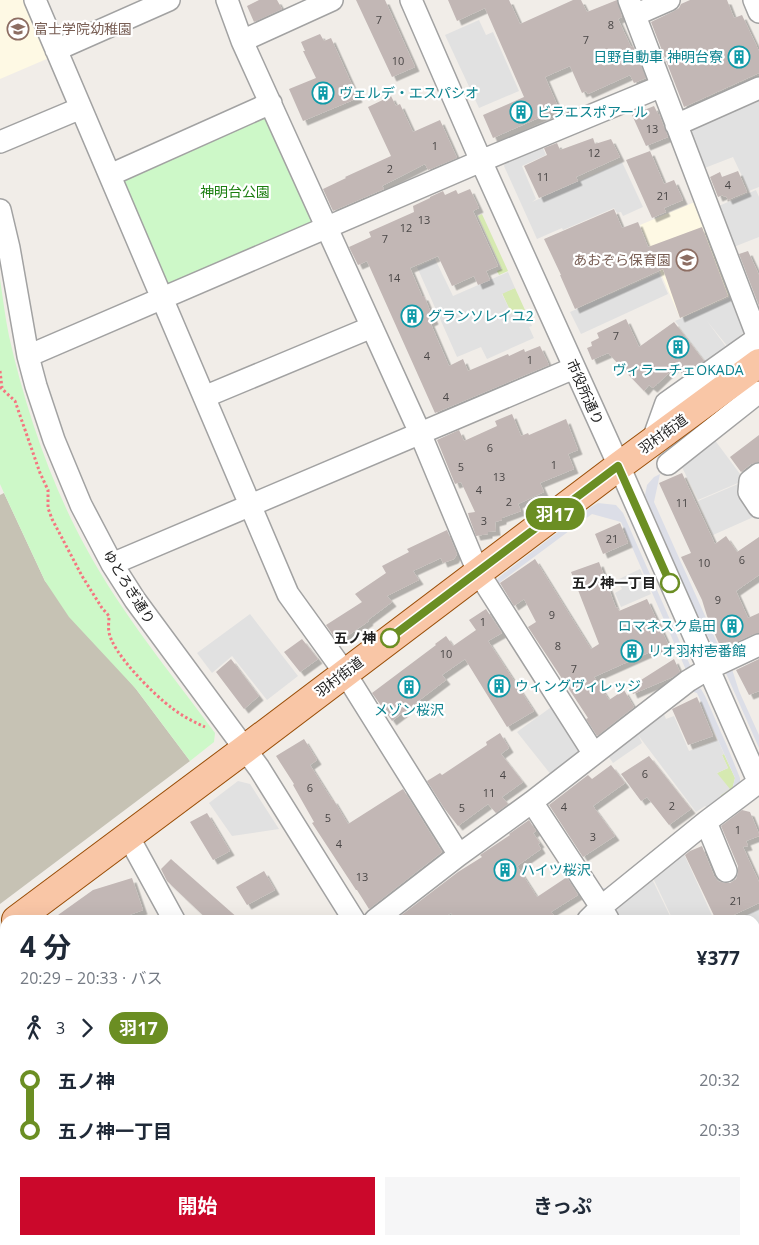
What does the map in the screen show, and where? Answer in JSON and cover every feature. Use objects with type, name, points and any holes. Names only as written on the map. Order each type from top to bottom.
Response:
[{"type":"main road","name":"羽村街道","points":[[23,915],[618,466],[759,363]]},
{"type":"street","points":[[35,0],[288,594],[345,673],[459,855]]},
{"type":"street","points":[[56,50],[169,0]]},
{"type":"street","points":[[227,0],[242,41],[420,433],[478,572],[594,754]]},
{"type":"street","points":[[242,41],[332,0]]},
{"type":"street","name":"市役所通り","points":[[411,0],[481,162],[759,782]]},
{"type":"street","points":[[652,442],[666,403],[759,338],[632,7],[669,0]]},
{"type":"street","points":[[754,0],[759,12]]},
{"type":"street","points":[[28,356],[662,86]]},
{"type":"street","points":[[676,125],[759,88]]},
{"type":"street","points":[[110,175],[271,103]]},
{"type":"street","points":[[0,142],[81,108]]},
{"type":"street","name":"ゆとろぎ通り","points":[[0,210],[9,248],[28,356],[36,386],[80,505],[112,564],[135,600],[259,768],[351,915]]},
{"type":"street","points":[[204,398],[372,327]]},
{"type":"street","points":[[112,564],[574,368]]},
{"type":"street","points":[[668,464],[759,392]]},
{"type":"street","points":[[759,474],[750,481],[749,492],[759,507]]},
{"type":"street","points":[[381,915],[532,802],[688,681],[708,669],[759,645]]},
{"type":"street","points":[[600,915],[706,822],[759,782]]},
{"type":"street","points":[[532,802],[598,915]]},
{"type":"street","points":[[706,822],[726,871]]},
{"type":"street","points":[[128,836],[171,915]]},
{"type":"path","points":[[0,371],[1,388],[15,401],[48,490],[48,508],[52,519],[82,576],[109,616],[109,633],[116,648],[130,667],[172,708],[192,721],[210,729]]},
{"type":"shaded area","name":"富士学院幼稚園","points":[[0,0],[25,0],[49,58],[0,79]]},
{"type":"shaded area","points":[[479,20],[486,35],[493,32],[519,91],[479,108],[445,35]]},
{"type":"shaded area","points":[[759,96],[759,187],[749,191],[733,157],[702,169],[689,130]]},
{"type":"shaded area","points":[[541,144],[546,155],[522,166],[536,199],[532,202],[622,162],[643,207],[623,216],[621,212],[617,213],[614,208],[537,239],[504,166],[507,159]]},
{"type":"shaded area","points":[[756,190],[759,197],[759,237],[731,248],[714,208]]},
{"type":"shaded area","name":"あおぞら保育園","points":[[697,201],[733,294],[680,318],[640,225]]},
{"type":"shaded area","points":[[435,259],[453,296],[508,272],[515,288],[502,294],[512,314],[525,310],[532,326],[529,327],[534,338],[487,359],[481,347],[457,357],[417,267]]},
{"type":"shaded area","points":[[659,273],[668,294],[581,334],[570,312]]},
{"type":"shaded area","points":[[733,296],[746,330],[728,347],[707,321],[727,348],[707,363],[675,321]]},
{"type":"shaded area","points":[[711,435],[743,478],[738,483],[698,500],[678,459]]},
{"type":"shaded area","points":[[660,474],[654,502],[719,647],[724,652],[718,652],[714,649],[645,495],[647,485],[654,477]]},
{"type":"shaded area","points":[[738,484],[758,515],[713,535],[698,501]]},
{"type":"shaded area","points":[[4,493],[45,581],[136,689],[190,761],[0,904],[0,495]]},
{"type":"shaded area","points":[[598,503],[616,505],[623,513],[690,668],[686,670],[621,522],[592,514],[499,583],[498,589],[496,584],[498,578]]},
{"type":"shaded area","points":[[640,569],[651,594],[621,607],[615,593],[622,589],[617,580]]},
{"type":"shaded area","points":[[250,614],[298,676],[267,700],[232,656],[212,673],[197,653]]},
{"type":"shaded area","points":[[731,666],[739,691],[759,735],[759,748],[725,671]]},
{"type":"shaded area","points":[[697,687],[701,689],[705,696],[727,746],[740,778],[740,785],[610,889],[602,892],[599,888],[606,888],[732,790],[735,778],[697,693],[690,691]]},
{"type":"shaded area","points":[[554,705],[581,748],[581,755],[552,776],[517,732]]},
{"type":"shaded area","points":[[663,712],[666,719],[674,716],[689,751],[718,740],[728,768],[717,773],[730,789],[708,808],[705,806],[696,812],[638,735],[642,743],[613,763],[607,754],[637,734]]},
{"type":"shaded area","points":[[238,781],[250,784],[279,829],[232,836],[209,803]]},
{"type":"shaded area","points":[[684,854],[712,915],[671,915],[653,878]]},
{"type":"shaded area","points":[[652,879],[670,915],[616,915],[614,912],[616,907]]},
{"type":"shaded area","points":[[759,909],[759,915],[745,915]]},
{"type":"green space","name":"神明台公園","points":[[262,113],[272,115],[316,217],[312,225],[170,287],[164,284],[120,184],[124,174]]},
{"type":"green space","points":[[482,214],[508,271],[499,275],[497,271],[502,269],[478,216]]},
{"type":"green space","points":[[0,279],[15,363],[31,417],[50,470],[72,522],[99,571],[130,619],[215,733],[214,742],[190,761],[136,689],[69,617],[45,581],[0,484]]},
{"type":"green space","points":[[515,288],[525,310],[512,315],[502,293]]},
{"type":"green space","points":[[724,754],[735,778],[732,790],[721,798],[717,773],[728,768],[722,755]]},
{"type":"building","points":[[259,0],[277,0],[282,9],[254,22],[247,6]]},
{"type":"building","points":[[356,0],[385,0],[415,67],[392,77]]},
{"type":"building","points":[[448,0],[509,0],[520,24],[573,0],[581,0],[587,12],[617,0],[622,17],[618,19],[631,47],[633,46],[646,78],[634,83],[630,75],[588,94],[586,91],[582,93],[570,66],[545,77],[559,109],[493,138],[483,115],[524,97],[485,8],[457,21]]},
{"type":"building","name":"日野自動車 神明台寮","points":[[690,0],[727,0],[734,18],[742,15],[759,51],[759,73],[684,107],[651,22],[674,11],[681,4]]},
{"type":"building","name":"ヴェルデ・エスパシオ","points":[[320,34],[324,41],[331,38],[358,98],[303,121],[289,89],[316,78],[303,51],[305,51],[301,42]]},
{"type":"building","points":[[391,96],[396,106],[400,104],[413,132],[440,120],[457,158],[428,170],[425,164],[382,186],[384,189],[333,211],[323,189],[391,156],[368,107]]},
{"type":"building","points":[[654,106],[668,137],[646,146],[632,115]]},
{"type":"building","points":[[593,138],[595,144],[611,139],[620,157],[576,177],[578,181],[539,198],[524,166],[547,155],[544,148],[557,143],[560,150]]},
{"type":"building","points":[[650,151],[664,184],[674,180],[683,200],[664,208],[666,212],[652,218],[626,160]]},
{"type":"building","points":[[738,171],[747,192],[728,200],[723,195],[718,197],[710,177],[720,172],[722,177]]},
{"type":"building","points":[[470,189],[479,208],[473,211],[498,266],[486,271],[490,280],[478,285],[474,276],[452,286],[438,256],[410,268],[434,320],[430,322],[449,366],[463,359],[468,371],[508,354],[509,356],[524,349],[525,352],[540,346],[549,365],[435,413],[367,261],[358,265],[349,247],[371,237],[369,232],[414,212],[413,206],[430,197],[443,191],[445,195],[456,190],[458,194]]},
{"type":"building","points":[[614,209],[622,228],[638,222],[648,247],[702,227],[728,296],[680,318],[663,269],[575,309],[544,239]]},
{"type":"building","points":[[748,251],[759,275],[759,306],[739,254]]},
{"type":"building","points":[[626,319],[639,347],[674,322],[704,361],[683,375],[676,366],[653,388],[649,385],[644,391],[608,353],[592,360],[587,348],[592,346],[591,342],[599,338],[597,333]]},
{"type":"building","points":[[512,414],[521,436],[528,433],[529,435],[566,419],[578,450],[568,454],[574,469],[540,483],[544,492],[518,504],[521,511],[495,522],[496,531],[476,536],[468,513],[475,512],[461,482],[455,484],[437,440],[459,430],[464,441],[497,426],[495,421]]},
{"type":"building","points":[[759,435],[759,462],[751,464],[741,472],[730,457]]},
{"type":"building","points":[[682,473],[715,544],[726,536],[737,552],[759,537],[759,575],[736,591],[748,618],[759,613],[759,633],[725,647],[723,644],[720,646],[702,600],[681,557],[691,553],[659,483]]},
{"type":"building","points":[[620,523],[628,543],[603,554],[595,534]]},
{"type":"building","points":[[447,530],[457,554],[454,559],[443,563],[441,558],[413,571],[419,580],[387,596],[392,602],[369,621],[340,641],[337,641],[326,625],[362,602],[355,594],[386,573],[382,566],[409,552],[407,549]]},
{"type":"building","points":[[535,559],[591,649],[599,644],[571,572],[599,562],[616,608],[619,611],[647,599],[668,644],[594,677],[609,700],[624,690],[634,707],[597,736],[586,719],[588,718],[528,627],[536,622],[524,599],[514,606],[500,583]]},
{"type":"building","points":[[486,609],[502,633],[488,641],[534,711],[507,727],[465,659],[442,675],[446,680],[392,721],[372,693],[446,636],[453,646],[476,630],[469,620]]},
{"type":"building","points":[[302,639],[318,659],[300,672],[284,652]]},
{"type":"building","points":[[231,659],[259,696],[244,709],[216,672]]},
{"type":"building","points":[[674,659],[680,672],[673,677],[633,694],[630,687]]},
{"type":"building","points":[[759,659],[759,691],[749,695],[736,670]]},
{"type":"building","points":[[697,697],[713,736],[688,745],[672,709]]},
{"type":"building","points":[[500,733],[509,748],[501,754],[523,782],[502,797],[508,804],[496,813],[488,804],[458,826],[427,781],[440,773],[442,775],[487,745],[486,742]]},
{"type":"building","points":[[304,739],[317,760],[310,765],[348,824],[403,789],[442,852],[369,909],[312,823],[314,822],[294,784],[276,756]]},
{"type":"building","points":[[649,756],[691,809],[669,825],[647,797],[641,801],[621,774]]},
{"type":"building","points":[[611,765],[625,783],[593,806],[615,836],[583,857],[549,805],[588,775],[592,779]]},
{"type":"building","points":[[742,810],[750,812],[759,834],[759,836],[746,841],[748,846],[743,847],[759,882],[759,903],[734,915],[714,915],[685,855],[702,846],[714,876],[718,881],[730,883],[736,879],[738,866],[721,826]]},
{"type":"building","points":[[207,813],[230,851],[213,860],[190,822]]},
{"type":"building","points":[[529,820],[536,831],[533,833],[540,843],[538,844],[541,849],[517,866],[537,897],[567,877],[578,895],[551,912],[554,915],[452,915],[451,913],[448,915],[402,915],[458,872],[482,857],[480,855]]},
{"type":"building","points":[[171,859],[234,915],[203,915],[167,881],[161,869]]},
{"type":"building","points":[[264,871],[275,890],[247,905],[236,887]]},
{"type":"building","points":[[132,878],[143,910],[130,915],[58,915],[93,890]]},
{"type":"bus line","name":"羽17","points":[[390,638],[618,466],[670,583]]},
{"type":"place","name":"富士学院幼稚園","points":[[18,29]]},
{"type":"place","name":"日野自動車 神明台寮","points":[[739,57]]},
{"type":"place","name":"ヴェルデ・エスパシオ","points":[[323,93]]},
{"type":"place","name":"ビラエスポアール","points":[[521,112]]},
{"type":"place","name":"あおぞら保育園","points":[[687,260]]},
{"type":"place","name":"グランソレイユ2","points":[[412,316]]},
{"type":"place","name":"ヴィラーチェOKADA","points":[[678,347]]},
{"type":"place","name":"五ノ神一丁目","points":[[670,583]]},
{"type":"place","name":"ロマネスク島田","points":[[732,626]]},
{"type":"place","name":"五ノ神","points":[[390,638]]},
{"type":"place","name":"リオ羽村壱番館","points":[[632,651]]},
{"type":"place","name":"ウィングヴィレッジ","points":[[499,686]]},
{"type":"place","name":"メゾン桜沢","points":[[409,687]]},
{"type":"place","name":"ハイツ桜沢","points":[[505,870]]}]
